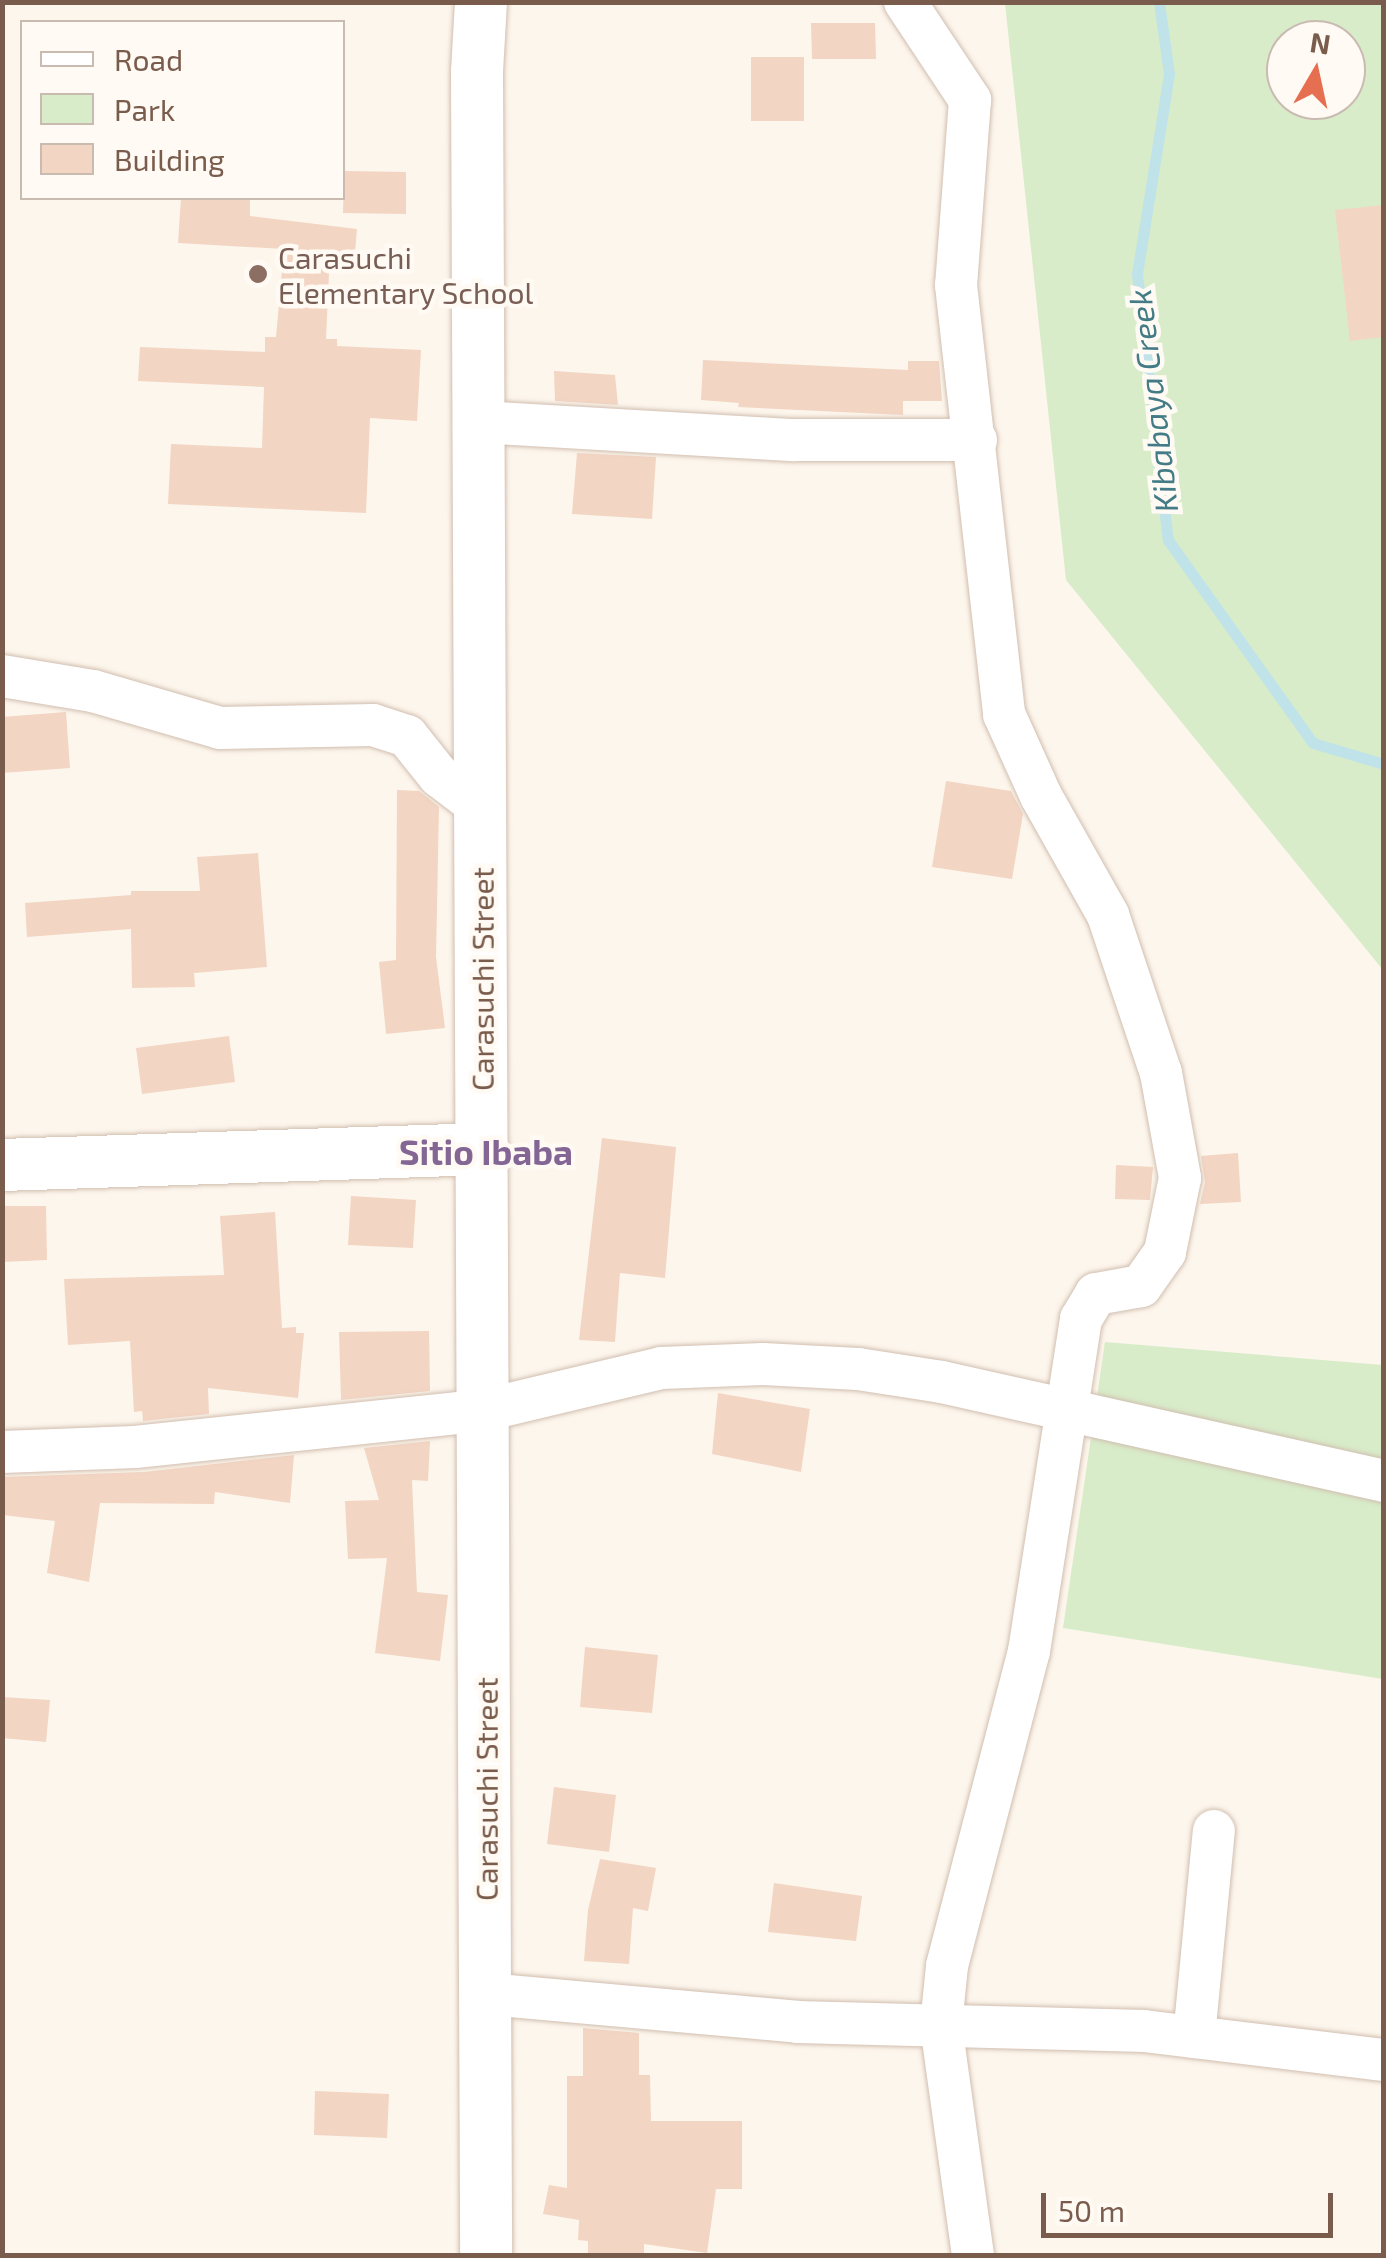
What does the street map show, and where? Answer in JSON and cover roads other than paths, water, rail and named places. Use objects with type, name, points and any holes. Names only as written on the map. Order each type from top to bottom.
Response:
[{"type":"street","name":"Carasuchi Street","points":[[481,2],[477,72],[486,2256]]},
{"type":"street","points":[[906,2],[970,100],[956,285],[1004,714],[1041,796],[1108,915],[1162,1074],[1180,1178],[1165,1252],[1140,1286],[1096,1294],[1080,1319],[1029,1651],[948,1966],[941,2025],[973,2256]]},
{"type":"street","points":[[479,422],[794,440],[976,440]]},
{"type":"street","points":[[2,676],[93,690],[220,728],[372,725],[407,736],[439,776],[481,808]]},
{"type":"street","points":[[2,1165],[483,1149]]},
{"type":"street","points":[[2,1452],[79,1452],[485,1410],[562,1388],[661,1368],[763,1364],[858,1369],[1066,1406],[1384,1481]]},
{"type":"street","points":[[1194,2036],[1214,1830]]},
{"type":"street","points":[[487,1994],[798,2022],[1144,2030],[1384,2060]]},
{"type":"waterway","name":"Kibabaya Creek","points":[[1159,2],[1169,74],[1137,274],[1168,540],[1313,743],[1384,764]]},
{"type":"place","name":"Carasuchi Elementary School","points":[[258,274]]},
{"type":"district","name":"Sitio Ibaba","points":[[486,1151]]}]
